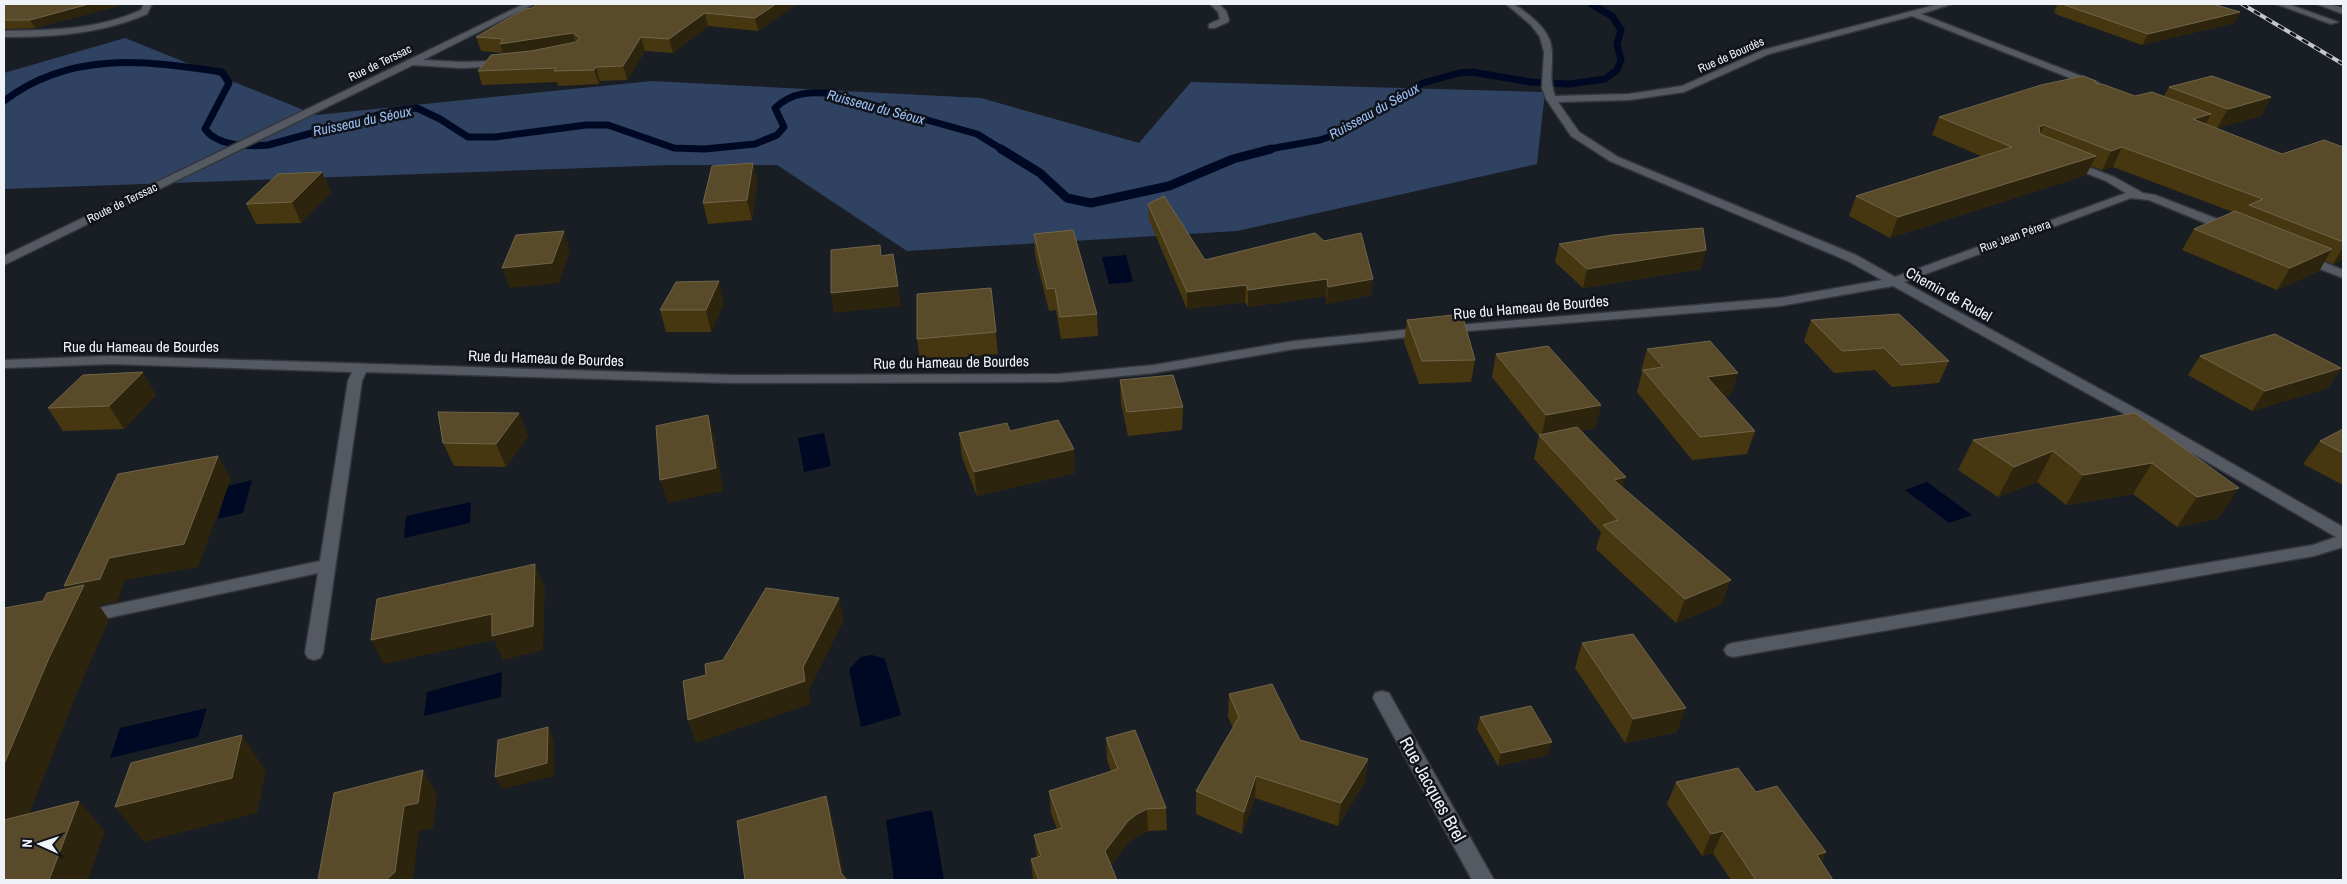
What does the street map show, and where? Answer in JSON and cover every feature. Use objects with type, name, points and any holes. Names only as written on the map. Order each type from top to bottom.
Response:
[{"type":"street","points":[[4,34],[59,33],[112,25],[144,12],[148,4]]},
{"type":"street","name":"Rue de Terssac","points":[[240,145],[530,4]]},
{"type":"street","points":[[1212,26],[1225,20],[1222,11],[1214,4]]},
{"type":"street","points":[[1510,4],[1534,23],[1544,37],[1549,52],[1548,88]]},
{"type":"street","name":"Rue de Bourdès","points":[[1548,88],[1629,97],[1684,90],[1766,52],[1948,4]]},
{"type":"street","points":[[2280,4],[2334,22]]},
{"type":"street","points":[[2321,4],[2343,11]]},
{"type":"street","points":[[1911,13],[2102,87]]},
{"type":"street","points":[[410,62],[461,65],[512,64]]},
{"type":"street","name":"Chemin de Rudel","points":[[1548,88],[1575,134],[1614,159],[1852,258],[1892,282],[2135,414],[2343,534]]},
{"type":"street","name":"Route de Terssac","points":[[4,261],[240,145]]},
{"type":"street","name":"Rue Jean Pérera","points":[[2055,157],[2110,179],[2139,195],[2162,201],[2244,234]]},
{"type":"street","name":"Rue Jean Pérera","points":[[1892,282],[2121,197],[2139,195]]},
{"type":"street","points":[[2289,252],[2343,274]]},
{"type":"street","name":"Rue du Hameau de Bourdes","points":[[4,364],[111,360],[361,367],[480,373],[733,379],[1059,378],[1154,369],[1294,345],[1393,334],[1780,302],[1892,282]]},
{"type":"street","points":[[314,653],[355,381],[361,367]]},
{"type":"street","points":[[1732,650],[2314,550],[2343,541]]},
{"type":"street","points":[[70,620],[327,565]]},
{"type":"street","name":"Rue Jacques Brel","points":[[1382,698],[1483,880]]},
{"type":"shaded area","points":[[125,38],[316,115],[652,81],[981,98],[1139,143],[1191,82],[1545,92],[1537,164],[1237,231],[907,251],[777,165],[671,165],[4,189],[4,73]]},
{"type":"shaded area","points":[[1126,255],[1133,282],[1109,284],[1102,257]]},
{"type":"shaded area","points":[[824,433],[831,466],[804,472],[798,438]]},
{"type":"shaded area","points":[[252,480],[243,513],[218,519],[227,486]]},
{"type":"shaded area","points":[[1927,482],[1972,515],[1949,523],[1905,490]]},
{"type":"shaded area","points":[[471,502],[470,523],[404,538],[406,516]]},
{"type":"shaded area","points":[[872,655],[885,659],[901,715],[861,727],[849,669],[861,657]]},
{"type":"shaded area","points":[[502,672],[501,697],[424,716],[427,692]]},
{"type":"shaded area","points":[[207,708],[198,737],[110,758],[120,728]]},
{"type":"shaded area","points":[[932,810],[944,880],[894,880],[886,820]]},
{"type":"building","points":[[4,4],[89,4],[30,20],[4,20]]},
{"type":"building","points":[[538,4],[776,4],[755,18],[705,13],[669,39],[641,37],[623,66],[596,67],[594,70],[554,71],[556,68],[478,71],[491,55],[531,51],[576,42],[580,38],[573,33],[500,44],[503,39],[476,37],[525,9],[532,8]]},
{"type":"building","points":[[2062,4],[2213,4],[2240,12],[2148,34]]},
{"type":"building","points":[[2083,76],[2096,81],[2096,84],[2102,84],[2135,96],[2152,92],[2211,114],[2193,119],[2282,154],[2324,140],[2343,147],[2343,242],[2249,205],[2263,199],[2122,147],[2111,151],[2044,125],[2039,127],[2040,134],[2096,156],[1898,217],[1856,196],[2012,147],[1939,117],[2041,85]]},
{"type":"building","points":[[2212,76],[2271,97],[2228,109],[2169,87]]},
{"type":"building","points":[[753,163],[747,200],[703,203],[712,166]]},
{"type":"building","points":[[322,172],[292,202],[246,204],[278,174]]},
{"type":"building","points":[[1164,196],[1205,260],[1315,233],[1324,241],[1361,233],[1373,279],[1328,287],[1327,279],[1248,290],[1246,285],[1187,292],[1148,204]]},
{"type":"building","points":[[2235,211],[2332,249],[2290,268],[2194,229]]},
{"type":"building","points":[[1703,228],[1706,250],[1587,269],[1559,244],[1612,235]]},
{"type":"building","points":[[1073,230],[1097,314],[1060,317],[1055,288],[1047,289],[1034,234]]},
{"type":"building","points":[[564,231],[552,263],[502,268],[516,235]]},
{"type":"building","points":[[880,245],[881,256],[893,254],[898,286],[831,293],[831,250]]},
{"type":"building","points":[[719,281],[706,310],[660,310],[676,282]]},
{"type":"building","points":[[991,288],[996,332],[917,339],[917,294]]},
{"type":"building","points":[[1462,314],[1475,360],[1422,361],[1407,320]]},
{"type":"building","points":[[1899,314],[1949,361],[1901,365],[1884,348],[1842,351],[1811,320]]},
{"type":"building","points":[[2275,334],[2341,368],[2265,391],[2200,356]]},
{"type":"building","points":[[1710,341],[1738,373],[1707,377],[1755,431],[1700,437],[1643,370],[1663,367],[1647,349]]},
{"type":"building","points":[[1548,346],[1601,405],[1546,415],[1496,354]]},
{"type":"building","points":[[143,372],[109,406],[48,408],[83,375]]},
{"type":"building","points":[[1173,375],[1183,407],[1127,412],[1120,380]]},
{"type":"building","points":[[438,412],[519,413],[496,444],[443,443]]},
{"type":"building","points":[[2135,413],[2239,488],[2197,497],[2152,463],[2083,475],[2053,451],[2014,467],[1973,440]]},
{"type":"building","points":[[708,415],[716,468],[660,480],[656,426]]},
{"type":"building","points":[[1058,420],[1074,449],[974,472],[959,433],[1007,423],[1010,431]]},
{"type":"building","points":[[1577,427],[1626,477],[1614,480],[1731,580],[1685,599],[1603,525],[1618,520],[1539,435]]},
{"type":"building","points":[[2343,429],[2343,453],[2320,441]]},
{"type":"building","points":[[218,456],[184,544],[109,558],[100,579],[64,586],[118,474]]},
{"type":"building","points":[[535,564],[533,626],[492,636],[492,614],[371,640],[377,599]]},
{"type":"building","points":[[84,585],[49,658],[4,764],[4,608],[43,601],[47,593]]},
{"type":"building","points":[[766,588],[839,598],[803,667],[805,681],[688,720],[683,681],[706,675],[705,664],[723,660]]},
{"type":"building","points":[[1633,634],[1686,708],[1633,719],[1582,643]]},
{"type":"building","points":[[1272,684],[1300,740],[1368,759],[1341,803],[1256,776],[1244,812],[1196,791],[1239,717],[1229,694]]},
{"type":"building","points":[[1531,706],[1552,742],[1501,753],[1480,717]]},
{"type":"building","points":[[548,727],[547,763],[495,777],[498,740]]},
{"type":"building","points":[[1135,730],[1166,808],[1147,809],[1137,814],[1128,821],[1105,851],[1117,880],[1039,880],[1031,859],[1041,856],[1034,835],[1062,828],[1049,791],[1118,769],[1106,738]]},
{"type":"building","points":[[242,735],[232,778],[115,807],[131,763]]},
{"type":"building","points":[[1738,768],[1756,792],[1777,786],[1826,852],[1817,855],[1833,880],[1756,880],[1723,831],[1711,834],[1676,782]]},
{"type":"building","points":[[423,770],[418,803],[404,806],[395,872],[386,880],[318,880],[334,793]]},
{"type":"building","points":[[826,796],[841,873],[847,880],[745,880],[737,821]]},
{"type":"building","points":[[79,801],[49,880],[4,880],[4,820]]},
{"type":"waterway","name":"Ruisseau du Séoux","points":[[1264,150],[1320,140],[1340,133],[1423,83],[1459,73],[1472,72],[1531,82],[1569,84],[1605,79],[1617,70],[1621,60],[1617,44],[1621,30],[1612,16],[1591,4]]},
{"type":"waterway","name":"Ruisseau du Séoux","points":[[4,101],[29,85],[55,74],[81,67],[108,63],[165,64],[222,72],[229,83],[205,129],[217,139],[234,144],[268,145],[393,111],[417,108],[440,119],[468,137],[495,137],[586,125],[608,125],[674,148],[705,149],[755,144],[777,135],[784,127],[775,108],[795,96],[817,93],[834,94],[977,134],[1003,150]]},
{"type":"waterway","name":"Ruisseau du Séoux","points":[[1001,149],[1040,173],[1067,198],[1091,203],[1169,186],[1233,159],[1271,149]]},
{"type":"railway","points":[[2242,4],[2343,64]]}]
